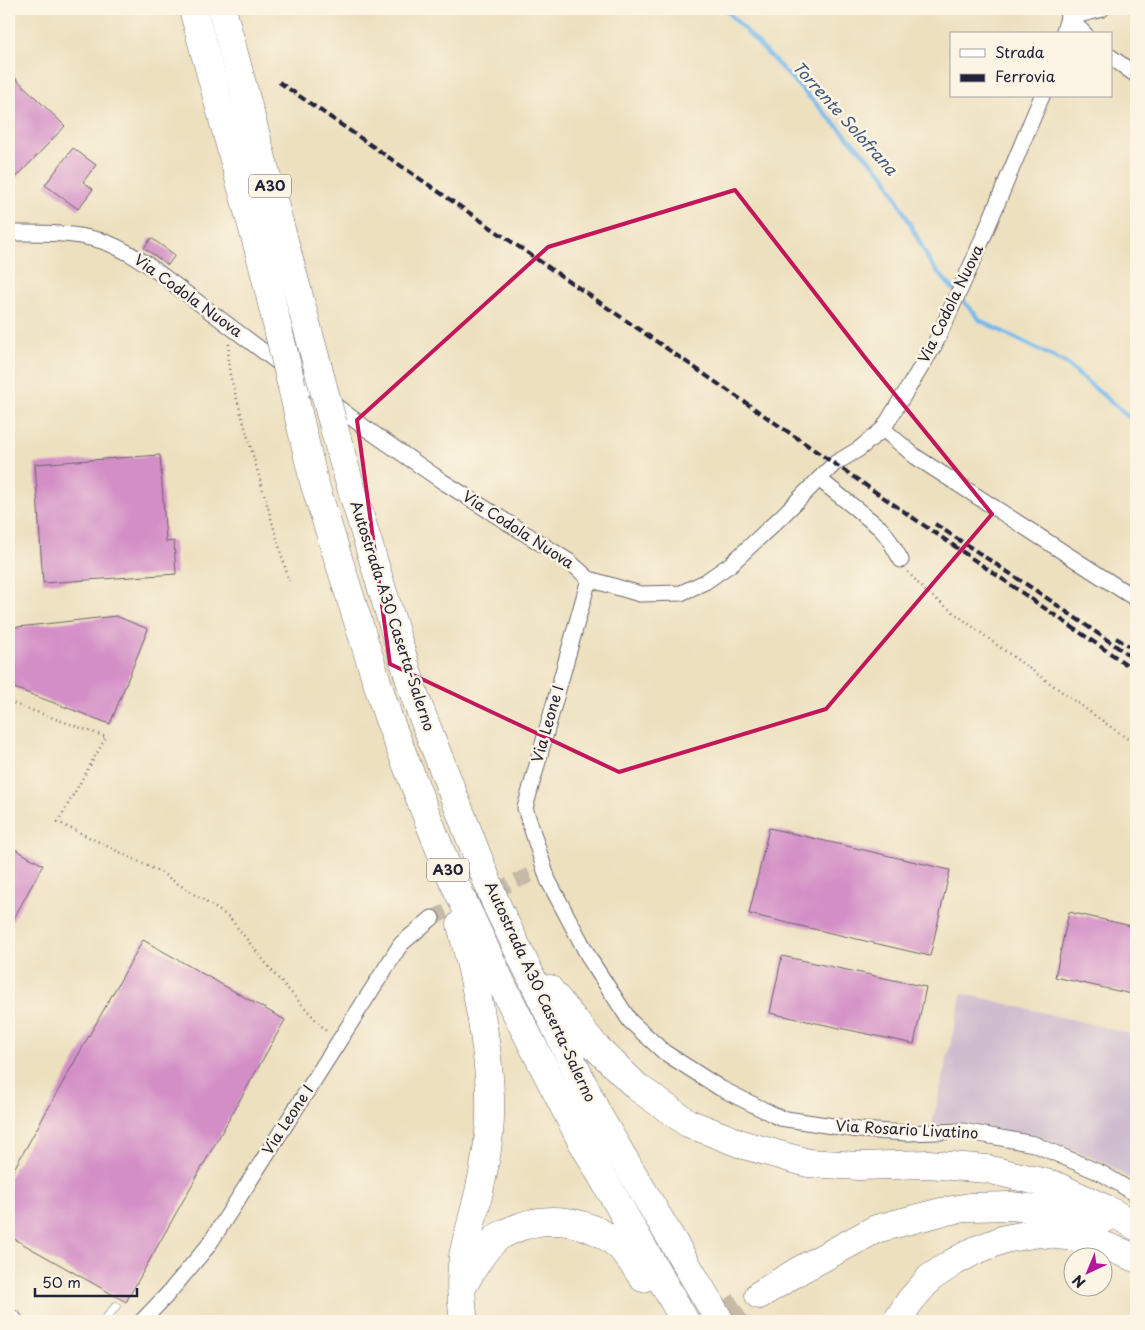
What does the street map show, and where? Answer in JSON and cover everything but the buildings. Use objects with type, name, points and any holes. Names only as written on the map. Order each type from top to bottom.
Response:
[{"type":"highway","name":"Autostrada A30 Caserta-Salerno","points":[[193,9],[261,257],[314,482],[388,717],[446,865],[504,989],[580,1138],[685,1321]]},
{"type":"highway","name":"Autostrada A30 Caserta-Salerno","points":[[222,9],[344,464],[415,697],[497,906],[599,1117],[720,1321]]},
{"type":"highway","points":[[446,865],[468,953],[482,1025],[490,1088],[489,1134],[478,1197],[463,1256],[464,1321]]},
{"type":"highway","points":[[497,906],[548,989],[595,1046],[637,1087],[688,1123],[744,1145],[808,1163],[859,1166],[928,1164],[986,1169],[1054,1185],[1106,1209],[1136,1226]]},
{"type":"highway","points":[[759,1295],[800,1270],[876,1229],[914,1218],[970,1206],[1011,1206],[1096,1216],[1136,1231]]},
{"type":"highway","points":[[1059,1212],[1115,1238],[1136,1251]]},
{"type":"highway","points":[[462,1288],[478,1260],[498,1237],[522,1225],[542,1220],[568,1222],[589,1227],[621,1248],[675,1321]]},
{"type":"highway","points":[[897,1321],[910,1300],[930,1278],[976,1250],[1005,1239],[1038,1233],[1085,1238],[1136,1258]]},
{"type":"street","points":[[1067,13],[1102,9]]},
{"type":"street","points":[[1063,32],[1067,13]]},
{"type":"street","points":[[1067,13],[1083,32]]},
{"type":"street","points":[[1112,58],[1136,75]]},
{"type":"street","name":"Via Codola Nuova","points":[[9,233],[57,232],[102,241],[122,249],[148,264],[411,460],[570,562],[589,579],[640,594],[682,593],[705,582],[731,564],[834,464],[859,449],[883,429],[934,346],[974,259],[1041,98]]},
{"type":"street","points":[[883,429],[916,457],[1136,599]]},
{"type":"street","points":[[818,479],[880,528],[901,560]]},
{"type":"street","name":"Via Leone I","points":[[544,869],[525,808],[589,579]]},
{"type":"street","name":"Via Rosario Livatino","points":[[544,869],[591,961],[630,1021],[664,1052],[720,1088],[780,1118],[859,1130],[907,1133],[963,1131],[1034,1144],[1103,1174],[1136,1194]]},
{"type":"street","name":"Via Leone I","points":[[142,1321],[166,1296],[208,1246],[400,944],[432,918]]},
{"type":"lane","points":[[104,1321],[116,1306]]},
{"type":"path","points":[[233,329],[229,346],[230,376],[289,581]]},
{"type":"path","points":[[901,560],[912,578],[925,591],[1136,745]]},
{"type":"path","points":[[9,702],[106,737],[58,822],[160,872],[229,916],[276,976],[338,1042]]},
{"type":"highlighted area","points":[[735,190],[867,360],[992,514],[826,709],[619,772],[390,664],[357,420],[548,247]]},
{"type":"shaded area","points":[[962,993],[1136,1035],[1136,1183],[1106,1163],[1046,1139],[972,1124],[932,1125]]},
{"type":"waterway","name":"Torrente Solofrana","points":[[725,9],[885,176],[931,264],[981,321],[1064,362],[1136,423]]},
{"type":"tunnel","points":[[432,918],[544,869]]},
{"type":"tunnel","points":[[717,1321],[759,1295]]},
{"type":"railway","points":[[279,82],[1136,671]]},
{"type":"railway","points":[[935,524],[1136,660]]},
{"type":"railway","points":[[1116,638],[1136,650]]}]
